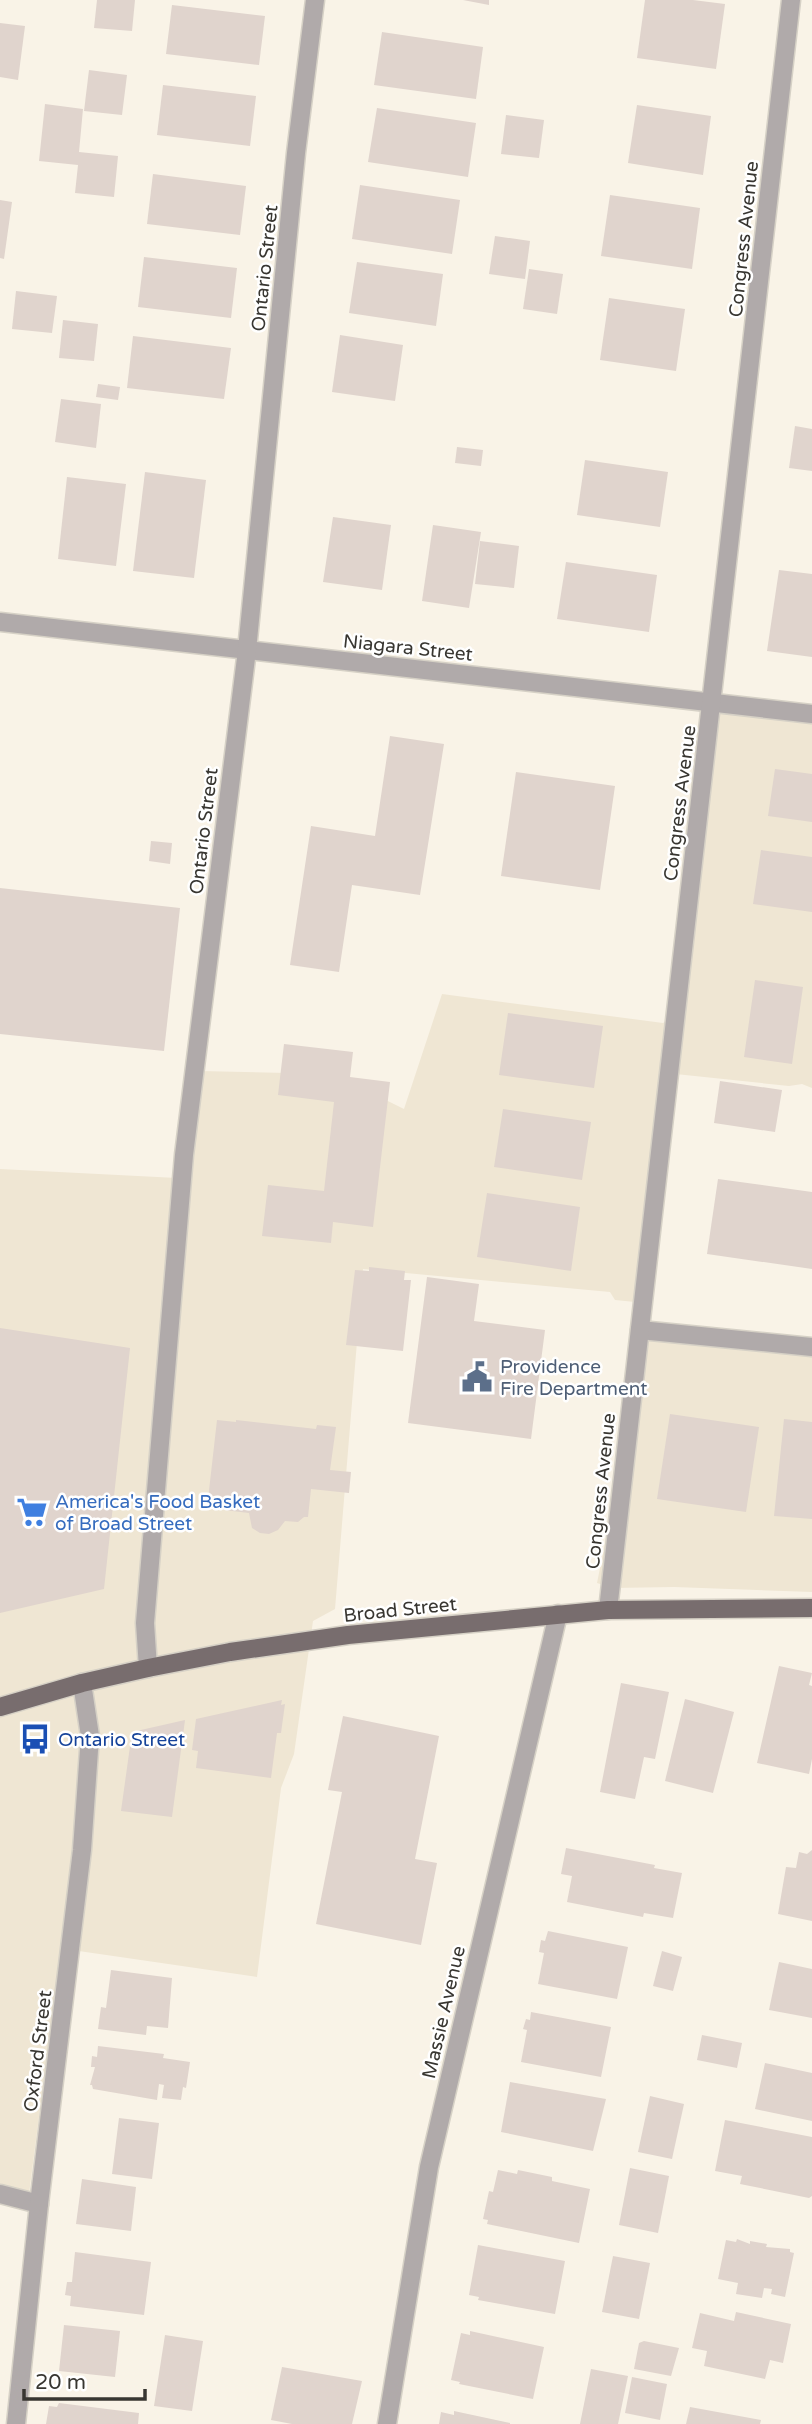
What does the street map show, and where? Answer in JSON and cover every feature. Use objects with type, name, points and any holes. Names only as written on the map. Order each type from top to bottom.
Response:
[{"type":"main road","name":"Broad Street","points":[[0,1707],[82,1683],[148,1668],[230,1652],[348,1635],[608,1610],[812,1608]]},
{"type":"street","name":"Ontario Street","points":[[148,1668],[145,1623],[184,1154],[247,650],[296,153],[315,0]]},
{"type":"street","name":"Congress Avenue","points":[[608,1610],[791,0]]},
{"type":"street","name":"Niagara Street","points":[[0,622],[812,714]]},
{"type":"street","points":[[640,1330],[812,1347]]},
{"type":"street","name":"Massie Avenue","points":[[387,2424],[429,2166],[558,1614]]},
{"type":"street","name":"Oxford Street","points":[[16,2424],[83,1837],[90,1736],[82,1683]]},
{"type":"street","points":[[0,2194],[39,2204]]},
{"type":"shaded area","points":[[702,707],[812,713],[812,1088],[802,1084],[789,1086],[666,1073],[635,1302],[615,1300],[610,1292],[363,1269],[335,1609],[313,1621],[294,1754],[281,1788],[257,1977],[65,1949],[58,1969],[29,2194],[0,2192],[0,1169],[177,1178],[200,1071],[333,1074],[404,1109],[442,994],[663,1023],[670,1018]]},
{"type":"shaded area","points":[[632,1330],[646,1340],[812,1347],[812,1592],[674,1587],[613,1588],[597,1583],[606,1538]]},
{"type":"building","points":[[97,0],[135,0],[132,31],[94,28]]},
{"type":"building","points":[[463,0],[489,0],[489,5]]},
{"type":"building","points":[[645,0],[693,0],[725,4],[716,69],[637,58]]},
{"type":"building","points":[[172,5],[265,16],[259,65],[166,54]]},
{"type":"building","points":[[0,23],[25,26],[18,80],[0,77]]},
{"type":"building","points":[[382,32],[483,47],[476,99],[374,85]]},
{"type":"building","points":[[89,70],[127,75],[122,115],[84,111]]},
{"type":"building","points":[[163,85],[256,96],[250,146],[157,135]]},
{"type":"building","points":[[45,104],[83,109],[79,152],[118,156],[114,197],[75,193],[78,165],[39,161]]},
{"type":"building","points":[[637,105],[711,116],[703,175],[628,163]]},
{"type":"building","points":[[377,108],[476,123],[468,177],[368,162]]},
{"type":"building","points":[[506,115],[544,120],[539,158],[501,154]]},
{"type":"building","points":[[153,174],[246,186],[240,235],[147,224]]},
{"type":"building","points":[[360,185],[460,200],[452,254],[352,239]]},
{"type":"building","points":[[610,195],[700,208],[692,269],[601,256]]},
{"type":"building","points":[[0,200],[12,202],[4,259],[0,258]]},
{"type":"building","points":[[495,236],[530,241],[525,279],[489,274]]},
{"type":"building","points":[[144,257],[237,268],[231,318],[138,307]]},
{"type":"building","points":[[357,262],[443,274],[436,326],[349,313]]},
{"type":"building","points":[[529,269],[563,274],[557,314],[523,309]]},
{"type":"building","points":[[16,291],[57,296],[52,333],[12,329]]},
{"type":"building","points":[[609,298],[685,309],[676,371],[600,360]]},
{"type":"building","points":[[63,320],[98,324],[94,361],[59,358]]},
{"type":"building","points":[[340,335],[403,345],[395,401],[332,392]]},
{"type":"building","points":[[133,336],[231,348],[224,399],[127,388]]},
{"type":"building","points":[[98,384],[120,387],[118,400],[96,397]]},
{"type":"building","points":[[61,399],[101,404],[96,448],[55,442]]},
{"type":"building","points":[[795,426],[812,429],[812,471],[789,468]]},
{"type":"building","points":[[457,447],[483,450],[481,466],[455,463]]},
{"type":"building","points":[[585,460],[668,472],[660,527],[577,515]]},
{"type":"building","points":[[145,472],[206,480],[194,578],[133,571]]},
{"type":"building","points":[[67,477],[126,484],[116,566],[58,559]]},
{"type":"building","points":[[333,517],[391,525],[382,590],[323,582]]},
{"type":"building","points":[[433,525],[481,532],[469,608],[422,601]]},
{"type":"building","points":[[480,541],[519,546],[514,588],[475,584]]},
{"type":"building","points":[[566,562],[657,575],[649,632],[557,619]]},
{"type":"building","points":[[779,570],[812,574],[812,657],[767,651]]},
{"type":"building","points":[[390,736],[444,744],[420,895],[352,885],[339,972],[290,965],[311,826],[375,836]]},
{"type":"building","points":[[775,769],[812,774],[812,822],[768,816]]},
{"type":"building","points":[[516,772],[615,786],[600,890],[501,876]]},
{"type":"building","points":[[151,841],[172,843],[170,864],[149,861]]},
{"type":"building","points":[[761,850],[812,857],[812,912],[753,904]]},
{"type":"building","points":[[0,888],[180,908],[164,1051],[0,1034]]},
{"type":"building","points":[[755,980],[803,987],[792,1064],[744,1057]]},
{"type":"building","points":[[508,1013],[603,1026],[594,1088],[499,1075]]},
{"type":"building","points":[[284,1044],[353,1052],[350,1077],[390,1082],[373,1227],[333,1222],[331,1243],[262,1236],[268,1185],[324,1191],[334,1102],[278,1095]]},
{"type":"building","points":[[720,1081],[782,1090],[775,1132],[714,1123]]},
{"type":"building","points":[[503,1109],[591,1122],[582,1180],[494,1167]]},
{"type":"building","points":[[718,1179],[812,1192],[812,1269],[707,1254]]},
{"type":"building","points":[[487,1193],[580,1207],[571,1271],[477,1257]]},
{"type":"building","points":[[369,1267],[405,1271],[404,1280],[411,1280],[403,1351],[346,1345],[355,1270],[369,1271]]},
{"type":"building","name":"Providence Fire Department","points":[[427,1277],[479,1284],[474,1321],[545,1330],[531,1439],[408,1423]]},
{"type":"building","points":[[0,1328],[130,1348],[104,1589],[0,1613]]},
{"type":"building","points":[[670,1414],[759,1427],[746,1512],[657,1499]]},
{"type":"building","points":[[784,1419],[812,1422],[812,1519],[774,1516]]},
{"type":"building","points":[[217,1420],[316,1429],[317,1425],[336,1427],[330,1470],[351,1472],[349,1493],[311,1489],[308,1517],[298,1522],[285,1521],[278,1530],[269,1534],[252,1528],[249,1513],[207,1508]]},
{"type":"building","points":[[779,1666],[812,1673],[809,1685],[812,1686],[812,1759],[809,1774],[757,1763]]},
{"type":"building","points":[[621,1683],[669,1692],[655,1759],[644,1757],[635,1799],[600,1792]]},
{"type":"building","points":[[685,1699],[734,1712],[713,1793],[665,1781]]},
{"type":"building","points":[[282,1700],[281,1705],[285,1704],[281,1733],[277,1733],[271,1778],[196,1768],[198,1751],[192,1750],[196,1719]]},
{"type":"building","points":[[343,1716],[439,1736],[415,1859],[437,1863],[421,1945],[316,1924],[342,1792],[328,1790]]},
{"type":"building","points":[[185,1720],[172,1817],[121,1811],[132,1732]]},
{"type":"building","points":[[566,1848],[655,1865],[654,1868],[682,1873],[673,1918],[644,1913],[643,1917],[567,1902],[572,1876],[561,1874]]},
{"type":"building","points":[[812,1850],[812,1921],[778,1914],[786,1867],[796,1868],[799,1852],[807,1854]]},
{"type":"building","points":[[548,1931],[628,1947],[617,1999],[538,1984],[544,1953],[539,1952],[541,1940],[545,1941]]},
{"type":"building","points":[[662,1951],[682,1957],[673,1991],[653,1986]]},
{"type":"building","points":[[779,1962],[812,1969],[812,2018],[769,2010]]},
{"type":"building","points":[[111,1970],[172,1978],[168,2028],[147,2026],[146,2035],[98,2029],[101,2007],[106,2008]]},
{"type":"building","points":[[531,2012],[611,2027],[601,2077],[521,2062],[527,2030],[523,2029],[526,2019],[530,2020]]},
{"type":"building","points":[[702,2035],[742,2043],[737,2068],[697,2060]]},
{"type":"building","points":[[98,2046],[164,2054],[163,2058],[190,2062],[181,2100],[162,2098],[164,2085],[159,2084],[157,2100],[93,2089],[90,2085],[95,2067],[91,2067],[92,2056],[97,2057]]},
{"type":"building","points":[[765,2063],[812,2073],[812,2121],[755,2109]]},
{"type":"building","points":[[510,2082],[606,2099],[593,2151],[501,2132]]},
{"type":"building","points":[[650,2096],[684,2104],[672,2159],[638,2152]]},
{"type":"building","points":[[119,2118],[159,2123],[152,2179],[112,2174]]},
{"type":"building","points":[[725,2120],[812,2137],[812,2196],[809,2198],[740,2184],[742,2176],[715,2171]]},
{"type":"building","points":[[630,2168],[669,2176],[658,2233],[619,2225]]},
{"type":"building","points":[[498,2170],[517,2174],[518,2170],[552,2177],[552,2181],[590,2189],[579,2243],[487,2224],[488,2220],[483,2219],[489,2191],[493,2192]]},
{"type":"building","points":[[82,2179],[136,2187],[131,2231],[76,2224]]},
{"type":"building","points":[[737,2239],[750,2244],[750,2241],[767,2244],[766,2247],[790,2249],[790,2252],[794,2253],[785,2297],[771,2294],[772,2289],[764,2288],[762,2298],[736,2294],[738,2283],[718,2279],[726,2240],[736,2242]]},
{"type":"building","points":[[478,2245],[565,2261],[555,2314],[478,2300],[479,2297],[469,2295]]},
{"type":"building","points":[[75,2252],[151,2262],[144,2315],[70,2306],[71,2296],[65,2295],[67,2282],[72,2282]]},
{"type":"building","points":[[613,2256],[650,2263],[639,2319],[602,2312]]},
{"type":"building","points":[[736,2312],[791,2324],[783,2363],[770,2360],[765,2379],[704,2366],[707,2351],[692,2348],[700,2313],[734,2321]]},
{"type":"building","points":[[64,2325],[120,2331],[115,2377],[59,2371]]},
{"type":"building","points":[[470,2331],[544,2347],[533,2399],[451,2380],[461,2333],[470,2335]]},
{"type":"building","points":[[165,2335],[203,2341],[192,2411],[154,2406]]},
{"type":"building","points":[[644,2341],[679,2348],[671,2376],[634,2369],[639,2343]]},
{"type":"building","points":[[282,2367],[362,2381],[352,2424],[292,2424],[271,2420]]},
{"type":"building","points":[[591,2369],[628,2376],[618,2424],[580,2424]]},
{"type":"building","points":[[632,2377],[667,2384],[660,2420],[625,2413]]},
{"type":"building","points":[[59,2403],[139,2413],[138,2424],[46,2424],[49,2406],[57,2407]]},
{"type":"building","points":[[690,2407],[761,2420],[760,2424],[686,2424]]},
{"type":"building","points":[[454,2411],[510,2424],[439,2424],[441,2412],[454,2415]]},
{"type":"place","name":"Providence Fire Department","points":[[477,1377]]},
{"type":"place","name":"America's Food Basket of Broad Street","points":[[32,1512]]},
{"type":"place","name":"Ontario Street","points":[[35,1739]]}]
